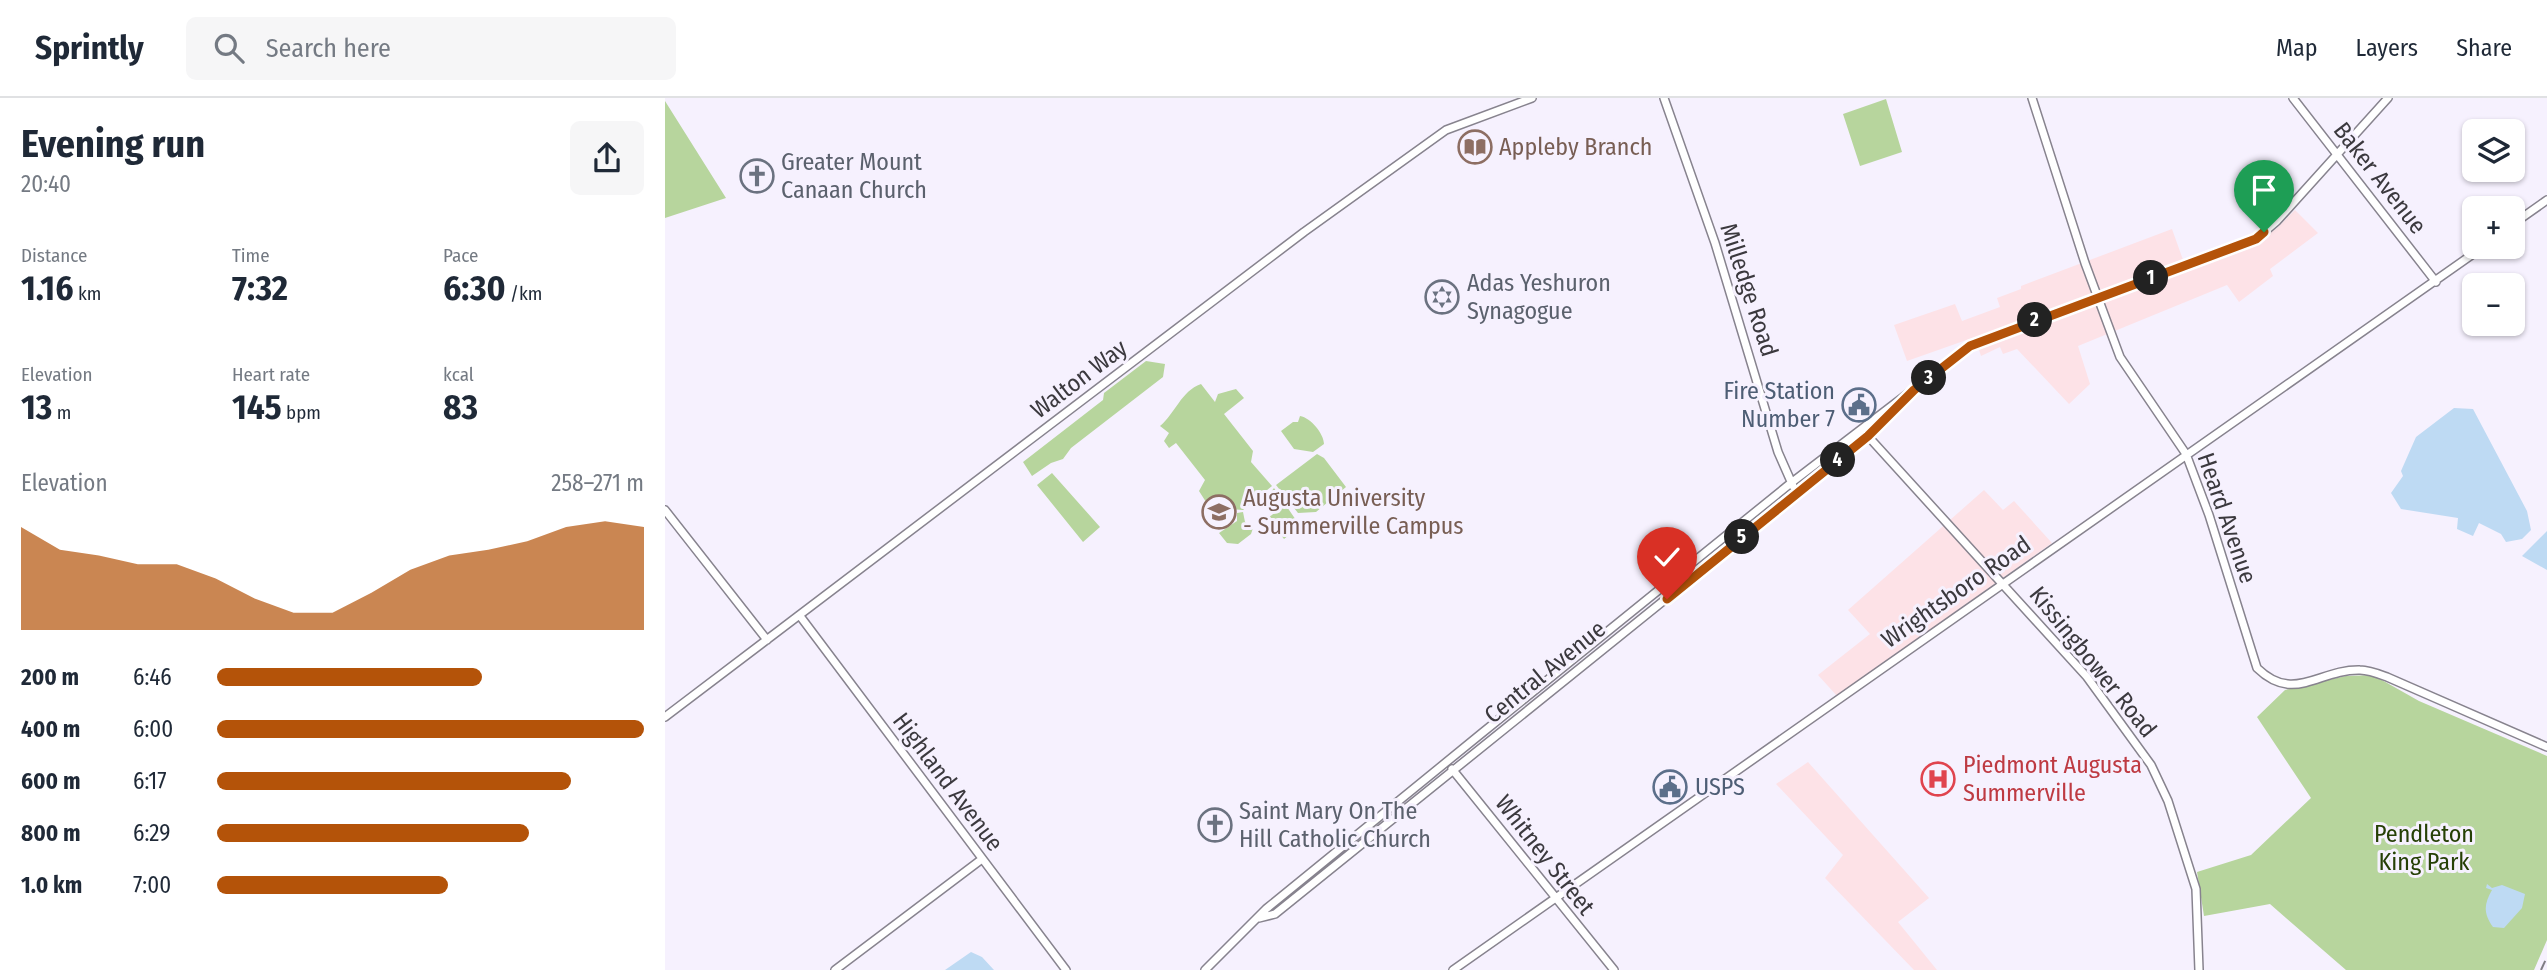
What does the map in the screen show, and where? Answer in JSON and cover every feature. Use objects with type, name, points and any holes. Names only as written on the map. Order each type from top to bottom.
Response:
[{"type":"main road","name":"Walton Way","points":[[665,717],[1304,232],[1446,130],[1532,98]]},
{"type":"main road","name":"Milledge Road","points":[[1664,98],[1715,243],[1778,452],[1791,483],[1798,492]]},
{"type":"main road","name":"Heard Avenue","points":[[2032,98],[2120,356],[2186,454],[2209,515],[2257,668],[2274,682],[2291,686],[2362,670],[2387,677],[2547,747]]},
{"type":"main road","name":"Baker Avenue","points":[[2293,98],[2436,282]]},
{"type":"main road","name":"Central Avenue","points":[[1205,970],[1258,919],[1447,763],[1791,483],[1970,346],[2256,239],[2277,221],[2388,98]]},
{"type":"main road","points":[[2525,216],[2547,200]]},
{"type":"main road","name":"Wrightsboro Road","points":[[1453,970],[2467,259]]},
{"type":"main road","name":"Central Avenue","points":[[1258,919],[1275,914],[1454,771],[1868,436],[1914,390]]},
{"type":"main road","name":"Kissingbower Road","points":[[1861,429],[2087,677],[2151,765],[2168,800],[2196,889],[2199,970]]},
{"type":"main road","points":[[665,510],[767,640]]},
{"type":"main road","name":"Highland Avenue","points":[[800,616],[1066,970]]},
{"type":"main road","name":"Whitney Street","points":[[1447,763],[1614,970]]},
{"type":"main road","points":[[835,970],[982,859]]},
{"type":"shaded area","points":[[2295,210],[2318,233],[2270,269],[2273,276],[2239,302],[2227,285],[2078,346],[2090,384],[2069,404],[2017,349],[2003,354],[2000,347],[1981,356],[1975,337],[1907,361],[1894,325],[1955,304],[1962,321],[2000,307],[1997,298],[2021,289],[2021,286],[2172,229],[2187,271],[2253,245],[2277,228]]},
{"type":"shaded area","points":[[1984,490],[2003,510],[2014,501],[2052,543],[1837,696],[1818,675],[1870,634],[1848,610]]},
{"type":"shaded area","points":[[1808,762],[1929,898],[1898,922],[1937,970],[1914,970],[1825,878],[1843,855],[1776,784]]},
{"type":"green space","points":[[1886,99],[1902,152],[1860,166],[1843,114]]},
{"type":"green space","points":[[665,101],[726,198],[665,218]]},
{"type":"green space","points":[[1146,361],[1165,364],[1163,377],[1071,448],[1063,459],[1051,463],[1032,476],[1023,462],[1103,400],[1104,393]]},
{"type":"green space","points":[[1201,384],[1215,402],[1218,394],[1236,389],[1244,398],[1224,414],[1253,451],[1251,462],[1272,486],[1243,510],[1230,509],[1221,500],[1206,502],[1199,491],[1205,480],[1176,443],[1169,448],[1164,441],[1169,433],[1160,426],[1183,397]]},
{"type":"green space","points":[[1300,416],[1312,423],[1323,440],[1324,444],[1313,452],[1294,449],[1281,431],[1293,422],[1298,422]]},
{"type":"green space","points":[[1317,454],[1324,458],[1346,487],[1316,512],[1298,513],[1276,485]]},
{"type":"green space","points":[[1052,473],[1100,527],[1083,542],[1037,485]]},
{"type":"green space","points":[[1274,488],[1298,523],[1295,530],[1284,539],[1268,518],[1282,507],[1271,492]]},
{"type":"green space","points":[[1243,512],[1245,522],[1253,528],[1251,534],[1238,544],[1227,543],[1219,533],[1237,521],[1237,513]]},
{"type":"green space","name":"Pendleton King Park","points":[[2373,675],[2419,701],[2547,756],[2547,940],[2534,970],[2346,970],[2270,904],[2204,916],[2197,872],[2251,855],[2311,798],[2257,717],[2285,690],[2346,676]]},
{"type":"water","points":[[2454,408],[2473,409],[2527,511],[2531,530],[2522,539],[2506,542],[2501,534],[2479,523],[2473,536],[2457,529],[2458,518],[2401,509],[2391,493],[2403,476],[2401,471],[2416,437]]},
{"type":"water","points":[[2547,531],[2547,570],[2522,556]]},
{"type":"water","points":[[2487,884],[2492,888],[2502,885],[2525,894],[2522,908],[2504,928],[2493,927],[2486,913],[2487,900],[2492,890],[2486,888]]},
{"type":"water","points":[[971,952],[982,957],[994,970],[945,970]]},
{"type":"railway","points":[[2541,970],[2547,957]]},
{"type":"place","name":"Appleby Branch","points":[[1475,147]]},
{"type":"place","name":"Greater Mount Canaan Church","points":[[757,176]]},
{"type":"place","name":"Adas Yeshuron Synagogue","points":[[1442,297]]},
{"type":"place","name":"Fire Station Number 7","points":[[1859,405]]},
{"type":"place","name":"Augusta University - Summerville Campus","points":[[1219,512]]},
{"type":"place","name":"Piedmont Augusta Summerville","points":[[1938,779]]},
{"type":"place","name":"USPS","points":[[1670,787]]},
{"type":"place","name":"Saint Mary On The Hill Catholic Church","points":[[1215,825]]},
{"type":"route","points":[[1667,599],[1868,436],[1914,390],[1970,346],[2256,239],[2264,232]]}]
